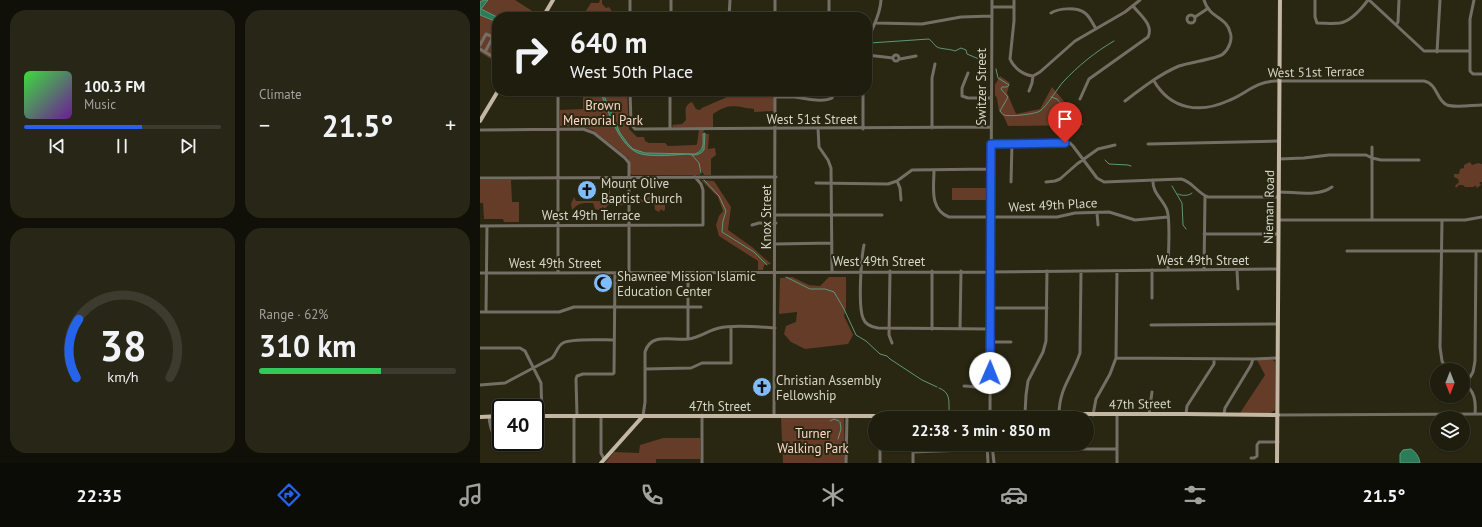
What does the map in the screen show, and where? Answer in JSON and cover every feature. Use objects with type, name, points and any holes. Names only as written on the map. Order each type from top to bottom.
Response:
[{"type":"main road","points":[[546,12],[553,0]]},
{"type":"main road","name":"Nieman Road","points":[[1278,463],[1280,0]]},
{"type":"main road","points":[[480,121],[495,96]]},
{"type":"main road","name":"47th Street","points":[[544,416],[774,415],[868,417]]},
{"type":"main road","name":"47th Street","points":[[1094,415],[1278,415]]},
{"type":"main road","points":[[633,416],[635,418],[635,425]]},
{"type":"main road","points":[[603,461],[643,416]]},
{"type":"main road","points":[[480,417],[492,417]]},
{"type":"street","points":[[630,0],[630,12]]},
{"type":"street","points":[[670,12],[671,0]]},
{"type":"street","points":[[729,12],[730,0]]},
{"type":"street","points":[[775,0],[775,12]]},
{"type":"street","points":[[829,0],[830,12]]},
{"type":"street","points":[[872,31],[880,11],[881,0]]},
{"type":"street","name":"Switzer Street","points":[[990,411],[992,0]]},
{"type":"street","points":[[1014,0],[1013,33],[1010,59],[1012,63],[1023,72],[1033,76]]},
{"type":"street","points":[[1033,76],[1040,72],[1071,44],[1133,6],[1140,0]]},
{"type":"street","points":[[1125,101],[1179,66],[1217,56],[1227,50],[1231,39],[1229,28],[1223,21],[1207,9],[1204,0]]},
{"type":"street","points":[[1315,0],[1316,22],[1345,22],[1368,0],[1424,51],[1470,51]]},
{"type":"street","points":[[1396,25],[1398,20],[1399,0]]},
{"type":"street","points":[[1437,52],[1440,0]]},
{"type":"street","points":[[1474,0],[1470,19],[1470,71],[1473,74],[1482,74]]},
{"type":"street","points":[[1080,99],[1089,79],[1148,37],[1150,30],[1148,25],[1133,6]]},
{"type":"street","points":[[992,7],[1014,7]]},
{"type":"street","points":[[1050,13],[1055,10],[1073,9],[1081,11],[1086,14],[1096,29]]},
{"type":"street","points":[[1196,17],[1207,9]]},
{"type":"street","points":[[876,23],[922,24],[961,17],[991,16]]},
{"type":"street","points":[[480,45],[486,34],[492,37]]},
{"type":"street","points":[[484,52],[492,39]]},
{"type":"street","points":[[480,49],[492,56]]},
{"type":"street","points":[[872,56],[893,58],[896,55],[900,58],[916,56]]},
{"type":"street","points":[[932,128],[932,78],[935,64]]},
{"type":"street","points":[[968,73],[962,88],[962,96],[991,98]]},
{"type":"street","points":[[1029,91],[1033,76]]},
{"type":"street","name":"West 51st Terrace","points":[[1154,81],[1163,94],[1169,99],[1182,105],[1195,107],[1222,103],[1238,96],[1260,83],[1267,81],[1424,81],[1434,86],[1442,102],[1448,105],[1482,105]]},
{"type":"street","points":[[558,96],[558,273]]},
{"type":"street","name":"West 51st Street","points":[[630,96],[630,120],[633,127],[639,129],[991,127]]},
{"type":"street","points":[[670,96],[670,129]]},
{"type":"street","points":[[775,97],[829,100],[833,96]]},
{"type":"street","points":[[863,96],[863,128]]},
{"type":"street","name":"Knox Street","points":[[774,415],[776,244],[775,97]]},
{"type":"street","points":[[818,128],[818,144],[830,165],[832,183],[832,272]]},
{"type":"street","points":[[480,130],[583,129],[594,133],[629,162],[629,273]]},
{"type":"street","points":[[1148,144],[1279,141]]},
{"type":"street","points":[[991,144],[1070,144],[1097,178],[1104,182],[1184,180],[1189,182],[1205,196],[1212,197],[1316,193],[1327,191],[1332,187]]},
{"type":"street","points":[[1012,144],[1012,182]]},
{"type":"street","points":[[1046,182],[1060,179],[1083,159],[1098,149],[1115,145]]},
{"type":"street","points":[[1372,147],[1372,220]]},
{"type":"street","points":[[1279,159],[1329,155],[1366,155],[1381,160],[1419,160]]},
{"type":"street","points":[[816,183],[888,184],[897,181],[912,170],[991,169]]},
{"type":"street","name":"West 49th Place","points":[[934,170],[934,201],[939,210],[952,218],[1057,217],[1076,213],[1097,212],[1112,213],[1135,220],[1168,217]]},
{"type":"street","name":"West 49th Terrace","points":[[480,226],[703,225],[703,190],[701,184],[695,177]]},
{"type":"street","points":[[480,178],[776,177]]},
{"type":"street","points":[[1153,180],[1154,191],[1166,208],[1168,217],[1168,270]]},
{"type":"street","points":[[897,181],[900,188],[901,200]]},
{"type":"street","points":[[1204,270],[1205,196]]},
{"type":"street","points":[[1097,212],[1098,225]]},
{"type":"street","points":[[776,215],[882,215]]},
{"type":"street","points":[[1279,220],[1442,220],[1472,219],[1482,217]]},
{"type":"street","points":[[1442,220],[1440,347],[1443,363]]},
{"type":"street","points":[[752,225],[759,223],[776,223]]},
{"type":"street","points":[[486,312],[487,226]]},
{"type":"street","points":[[1204,234],[1278,234]]},
{"type":"street","points":[[776,244],[832,243]]},
{"type":"street","points":[[864,245],[861,272],[861,311],[865,322],[874,328],[991,329]]},
{"type":"street","points":[[1347,251],[1482,251]]},
{"type":"street","points":[[1470,376],[1473,372],[1475,361],[1476,252]]},
{"type":"street","name":"West 49th Street","points":[[480,273],[990,272],[1278,269]]},
{"type":"street","points":[[1152,270],[1152,298]]},
{"type":"street","points":[[1238,270],[1238,289]]},
{"type":"street","points":[[890,271],[889,334],[892,343]]},
{"type":"street","points":[[932,271],[932,329]]},
{"type":"street","points":[[960,329],[961,271]]},
{"type":"street","points":[[1025,411],[1028,381],[1043,352],[1046,341],[1047,271]]},
{"type":"street","points":[[1059,411],[1059,404],[1064,387],[1076,365],[1080,353],[1081,271]]},
{"type":"street","points":[[1094,411],[1096,399],[1110,374],[1116,358],[1117,271]]},
{"type":"street","points":[[574,463],[576,379],[580,374],[614,373],[615,273]]},
{"type":"street","points":[[688,273],[688,339]]},
{"type":"street","points":[[480,312],[559,312],[574,307],[701,306]]},
{"type":"street","points":[[990,308],[1047,308]]},
{"type":"street","points":[[1151,325],[1278,324]]},
{"type":"street","points":[[645,369],[691,368],[702,363],[730,363],[731,327]]},
{"type":"street","points":[[643,416],[645,352],[646,347],[652,342],[658,339],[688,339],[718,328],[775,328]]},
{"type":"street","points":[[480,385],[496,385],[505,383],[552,358],[564,342],[572,340],[614,340]]},
{"type":"street","points":[[991,342],[1011,342]]},
{"type":"street","points":[[480,348],[520,348],[525,351],[542,387],[542,399]]},
{"type":"street","points":[[1116,358],[1278,358]]},
{"type":"street","points":[[1186,414],[1186,406],[1214,364],[1214,359]]},
{"type":"street","points":[[1224,414],[1225,408],[1251,365],[1253,359]]},
{"type":"street","points":[[964,386],[974,386],[978,389],[990,388]]},
{"type":"street","points":[[1470,391],[1474,396],[1475,414]]},
{"type":"street","points":[[1149,414],[1152,392]]},
{"type":"street","points":[[1117,414],[1117,463]]},
{"type":"street","name":"47th Street","points":[[1278,415],[1482,414]]},
{"type":"street","points":[[602,416],[601,453],[603,461]]},
{"type":"street","points":[[702,416],[702,463]]},
{"type":"street","points":[[846,463],[847,416]]},
{"type":"street","points":[[489,417],[492,431]]},
{"type":"street","points":[[1251,458],[1257,456],[1257,445],[1259,442],[1278,442]]},
{"type":"street","points":[[1094,449],[1117,449]]},
{"type":"street","points":[[880,451],[880,463]]},
{"type":"street","points":[[913,463],[913,452],[950,451]]},
{"type":"street","points":[[987,451],[988,463]]},
{"type":"street","points":[[992,451],[994,463]]},
{"type":"green space","points":[[480,0],[515,0],[534,12],[492,12],[492,60],[480,52]]},
{"type":"green space","points":[[600,0],[602,0],[602,4],[606,8],[609,7],[612,12],[585,12],[591,3],[599,3]]},
{"type":"green space","points":[[1000,76],[1010,83],[1007,93],[1016,114],[1040,109],[1052,87],[1084,125],[1008,126],[1004,117],[999,111],[997,98],[995,95],[995,85]]},
{"type":"green space","name":"Brown Memorial Park","points":[[583,96],[627,96],[629,129],[637,137],[644,137],[645,141],[649,143],[665,143],[668,146],[696,145],[699,130],[704,130],[703,134],[709,134],[708,149],[715,148],[716,155],[711,159],[711,175],[704,175],[700,168],[700,175],[630,174],[630,164],[628,158],[593,130],[582,127],[560,126],[560,110],[583,109]]},
{"type":"green space","points":[[774,96],[774,111],[754,112],[754,109],[733,106],[719,110],[713,114],[713,128],[673,127],[672,125],[682,124],[686,120],[686,107],[689,103],[692,102],[696,109],[700,110],[727,97]]},
{"type":"green space","points":[[1470,162],[1472,165],[1478,163],[1482,164],[1482,182],[1479,182],[1481,185],[1477,188],[1475,185],[1474,187],[1465,187],[1463,185],[1459,185],[1456,188],[1455,186],[1459,182],[1458,179],[1454,177],[1454,174],[1459,174],[1460,169],[1464,168],[1464,165]]},
{"type":"green space","points":[[480,180],[511,180],[512,202],[519,202],[519,222],[504,222],[503,219],[484,219],[483,203],[480,203]]},
{"type":"green space","points":[[701,180],[714,181],[731,207],[728,230],[752,247],[771,264],[764,265],[763,270],[758,270],[758,261],[719,236],[716,225],[719,216],[723,211],[718,197]]},
{"type":"green space","points":[[610,188],[610,200],[627,200],[627,205],[608,205],[605,209],[603,207],[599,210],[595,209],[593,203],[584,203],[579,204],[572,210],[571,204],[574,197],[576,201],[607,201]]},
{"type":"green space","points":[[952,188],[989,188],[989,200],[952,200]]},
{"type":"green space","points":[[675,195],[679,202],[665,202],[665,210],[663,211],[661,209],[659,212],[655,210],[654,202],[632,202],[632,197],[643,200],[650,196]]},
{"type":"green space","points":[[792,277],[809,285],[820,286],[829,277],[846,277],[846,307],[844,316],[853,335],[848,344],[805,349],[791,342],[784,334],[786,326],[796,322],[797,312],[779,314],[780,278]]},
{"type":"green space","points":[[1257,360],[1273,360],[1275,362],[1275,410],[1271,413],[1240,413],[1265,375]]},
{"type":"green space","name":"Turner Walking Park","points":[[781,418],[844,418],[845,463],[783,463]]},
{"type":"green space","points":[[663,438],[700,438],[700,459],[656,459],[656,463],[605,463],[614,452],[639,453],[640,445]]},
{"type":"shaded area","points":[[488,0],[481,9],[492,14],[492,20],[480,15],[480,2]]},
{"type":"shaded area","points":[[602,96],[604,96],[620,133],[633,149],[645,153],[695,154],[702,148],[703,134],[705,133],[704,150],[695,155],[658,156],[641,154],[633,150],[626,144],[611,118]]},
{"type":"shaded area","points":[[1411,449],[1417,455],[1420,463],[1400,463],[1400,454],[1403,450]]},
{"type":"waterway","points":[[872,43],[929,39],[938,48],[955,51],[961,48],[966,50],[967,54],[986,62]]},
{"type":"waterway","points":[[996,69],[998,78],[1009,85],[1007,87],[1002,87],[1001,89],[1008,97],[1000,111],[1004,115],[1012,116],[1034,113],[1043,109],[1063,82],[1081,65],[1114,41]]},
{"type":"waterway","points":[[1051,97],[1057,99],[1074,116],[1076,124]]},
{"type":"waterway","points":[[692,155],[699,163],[701,173]]},
{"type":"waterway","points":[[1105,160],[1109,164],[1131,166]]},
{"type":"waterway","points":[[704,180],[719,196],[726,211],[722,232],[754,252],[767,265]]},
{"type":"waterway","points":[[1172,186],[1182,203],[1183,225],[1186,229]]},
{"type":"waterway","points":[[1178,194],[1189,195],[1192,193]]},
{"type":"waterway","points":[[786,277],[810,289],[825,289],[834,292],[856,335],[866,341],[880,354],[887,356],[922,380],[937,387]]},
{"type":"waterway","points":[[939,388],[947,394],[949,400],[949,410]]},
{"type":"waterway","points":[[830,421],[834,419],[839,421]]},
{"type":"waterway","points":[[838,439],[841,429],[840,422]]},
{"type":"place","name":"Mount Olive Baptist Church","points":[[587,190]]},
{"type":"place","name":"Shawnee Mission Islamic Education Center","points":[[603,283]]},
{"type":"place","name":"Christian Assembly Fellowship","points":[[762,387]]},
{"type":"route","points":[[990,373],[991,144],[1065,143]]}]
